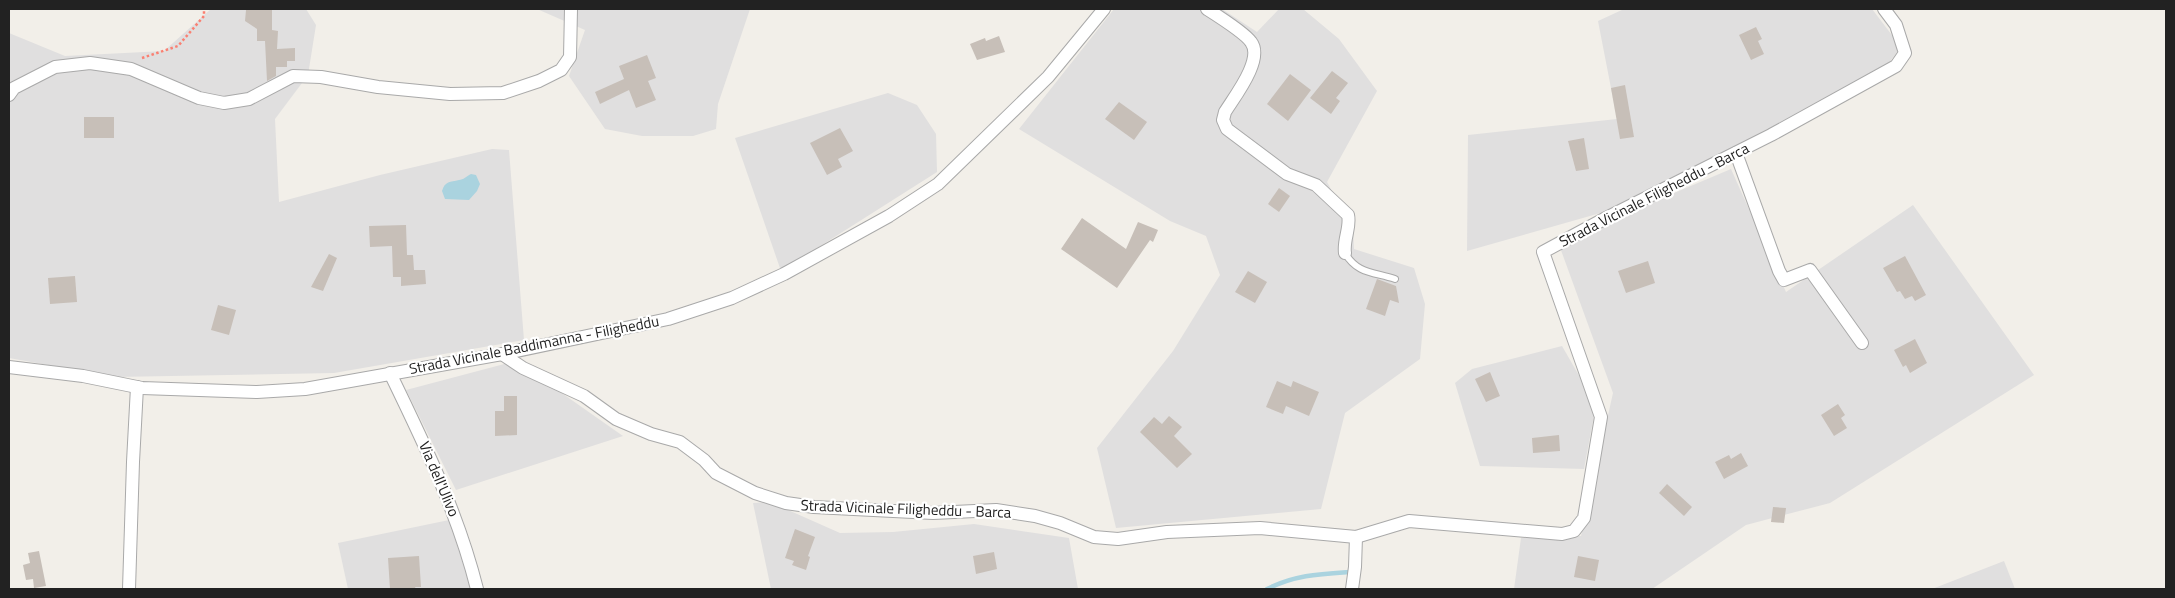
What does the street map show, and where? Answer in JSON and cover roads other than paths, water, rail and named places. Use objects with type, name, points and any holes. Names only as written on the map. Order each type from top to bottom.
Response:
[{"type":"street","points":[[9,95],[14,88],[55,67],[90,63],[131,69],[199,98],[224,103],[249,99],[293,76],[321,77],[378,87],[450,94],[503,92],[539,82],[560,70],[570,57],[571,9]]},
{"type":"street","name":"Strada Vicinale Baddimanna - Filigheddu","points":[[9,367],[83,376],[137,386],[266,392],[304,389],[502,354],[668,319],[732,298],[784,274],[889,216],[945,178],[1048,77],[1104,9]]},
{"type":"street","points":[[1207,9],[1251,41],[1256,52],[1252,66],[1225,112],[1223,120],[1226,128],[1287,174],[1316,185],[1348,215],[1349,221],[1344,242],[1345,253]]},
{"type":"street","name":"Strada Vicinale Filigheddu - Barca","points":[[502,354],[523,368],[584,396],[616,419],[651,434],[680,442],[704,460],[716,472],[755,493],[786,503],[814,507],[933,513],[996,510],[1035,516],[1060,523],[1094,538],[1118,539],[1167,532],[1260,528],[1356,536],[1409,521],[1562,534],[1574,531],[1584,518],[1601,417],[1543,252],[1736,153],[1896,66],[1905,54],[1896,25],[1884,9]]},
{"type":"street","points":[[1736,153],[1779,272],[1784,280],[1810,270],[1862,343]]},
{"type":"street","name":"Via dell'Ulivo","points":[[390,373],[435,468],[466,546],[477,589]]},
{"type":"street","points":[[129,589],[137,386]]},
{"type":"street","points":[[1352,589],[1356,567],[1356,536]]},
{"type":"lane","points":[[1345,253],[1351,263],[1361,270],[1396,280]]},
{"type":"water","points":[[471,174],[476,175],[480,184],[469,200],[445,199],[442,191],[446,184]]},
{"type":"waterway","points":[[1267,589],[1297,578],[1350,572]]}]
